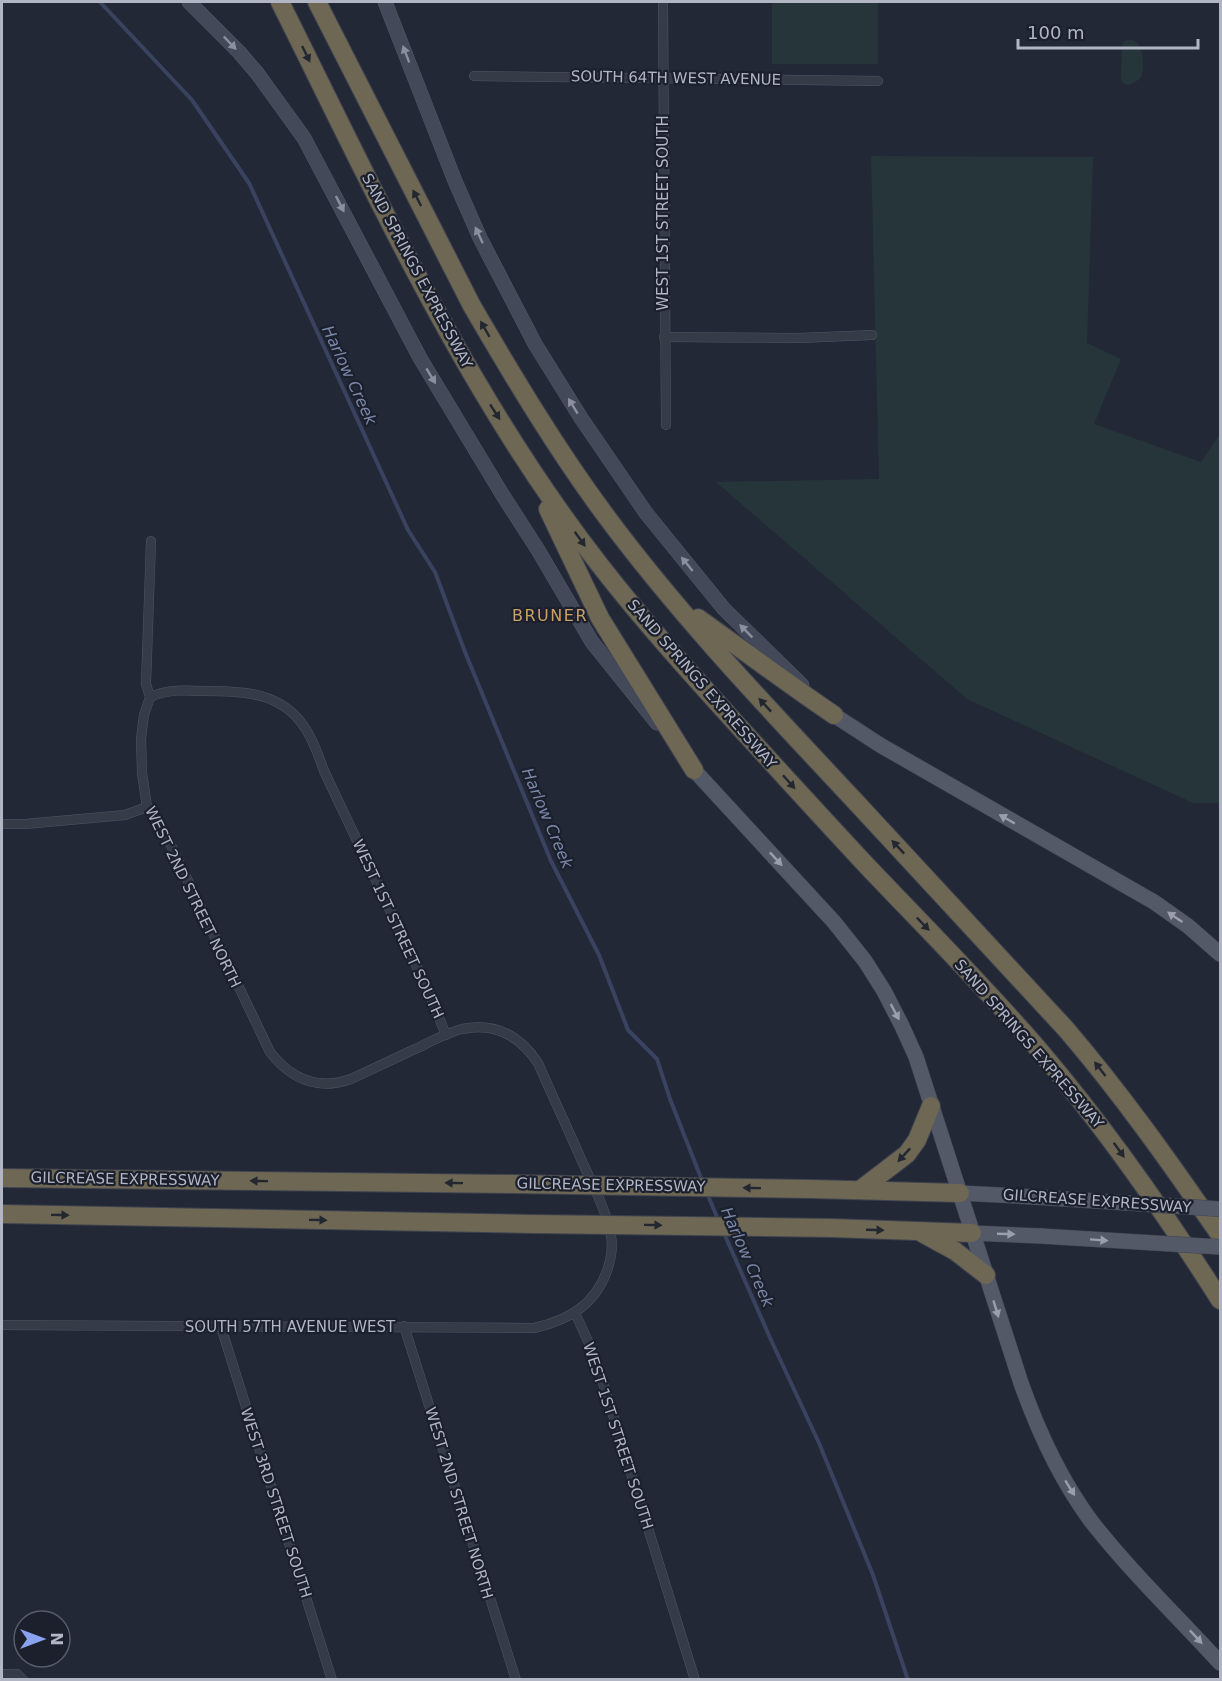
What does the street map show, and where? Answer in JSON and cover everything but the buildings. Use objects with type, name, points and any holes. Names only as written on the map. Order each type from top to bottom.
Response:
[{"type":"highway","name":"SAND SPRINGS EXPRESSWAY","points":[[280,2],[422,286],[483,392],[566,519],[599,564],[661,640],[812,807],[990,995],[1039,1051],[1088,1110],[1148,1190],[1221,1300]]},
{"type":"highway","points":[[316,2],[472,306],[575,472],[607,517],[674,602],[747,685],[1095,1063],[1221,1235]]},
{"type":"highway","points":[[523,456],[600,618],[694,770]]},
{"type":"highway","points":[[674,602],[834,715]]},
{"type":"highway","points":[[860,1190],[907,1154],[917,1140],[931,1106]]},
{"type":"highway","name":"GILCREASE EXPRESSWAY","points":[[2,1178],[512,1184],[960,1193]]},
{"type":"highway","points":[[2,1214],[832,1228],[972,1233]]},
{"type":"highway","points":[[918,1231],[960,1255],[986,1275]]},
{"type":"main road","points":[[189,2],[257,73],[304,138],[420,358],[592,642],[694,770],[834,922],[865,961],[884,990],[915,1057],[1033,1417],[1048,1450],[1091,1520],[1131,1568],[1221,1663]]},
{"type":"main road","points":[[385,2],[455,181],[505,289],[581,418],[646,513],[724,609],[834,715],[880,746],[1154,902],[1188,926],[1221,954]]},
{"type":"main road","name":"GILCREASE EXPRESSWAY","points":[[960,1193],[1221,1209]]},
{"type":"main road","points":[[972,1233],[1221,1247]]},
{"type":"street","name":"WEST 1ST STREET SOUTH","points":[[663,2],[666,425]]},
{"type":"street","name":"SOUTH 64TH WEST AVENUE","points":[[474,76],[878,81]]},
{"type":"street","points":[[664,337],[799,338],[872,335]]},
{"type":"street","name":"WEST 2ND STREET NORTH","points":[[151,541],[146,684],[150,697],[144,715],[141,739],[141,773],[147,807],[166,835],[270,1052],[280,1066],[290,1073],[303,1080],[328,1084],[342,1082],[446,1035]]},
{"type":"street","name":"WEST 1ST STREET SOUTH","points":[[150,697],[173,690],[262,695],[275,700],[295,715],[313,741],[324,771],[427,988],[446,1035],[463,1029],[476,1028],[501,1031],[521,1042],[538,1063],[601,1203],[612,1239],[609,1264],[604,1279],[597,1292],[575,1313],[594,1354],[695,1680]]},
{"type":"street","points":[[2,824],[125,815],[147,807]]},
{"type":"street","name":"SOUTH 57TH AVENUE WEST","points":[[2,1325],[534,1328],[554,1323],[575,1313]]},
{"type":"street","name":"WEST 2ND STREET NORTH","points":[[404,1326],[516,1680]]},
{"type":"street","name":"WEST 3RD STREET SOUTH","points":[[221,1327],[332,1680]]},
{"type":"street","points":[[2,1674],[20,1677]]},
{"type":"shaded area","points":[[772,2],[878,2],[878,64],[772,64]]},
{"type":"shaded area","points":[[1127,40],[1133,40],[1139,46],[1143,64],[1141,77],[1129,85],[1124,84],[1121,80],[1122,46]]},
{"type":"shaded area","points":[[871,156],[1093,157],[1087,343],[1121,359],[1094,424],[1201,462],[1220,434],[1220,803],[1193,803],[967,699],[716,482],[879,479]]},
{"type":"waterway","name":"Harlow Creek","points":[[100,2],[192,100],[249,183],[408,530],[435,572],[465,652],[551,861],[599,955],[628,1030],[657,1059],[703,1183]]},
{"type":"waterway","name":"Harlow Creek","points":[[707,1193],[719,1222]]},
{"type":"waterway","name":"Harlow Creek","points":[[723,1231],[819,1443],[873,1575],[908,1680]]},
{"type":"district","name":"BRUNER","points":[[550,615]]}]
